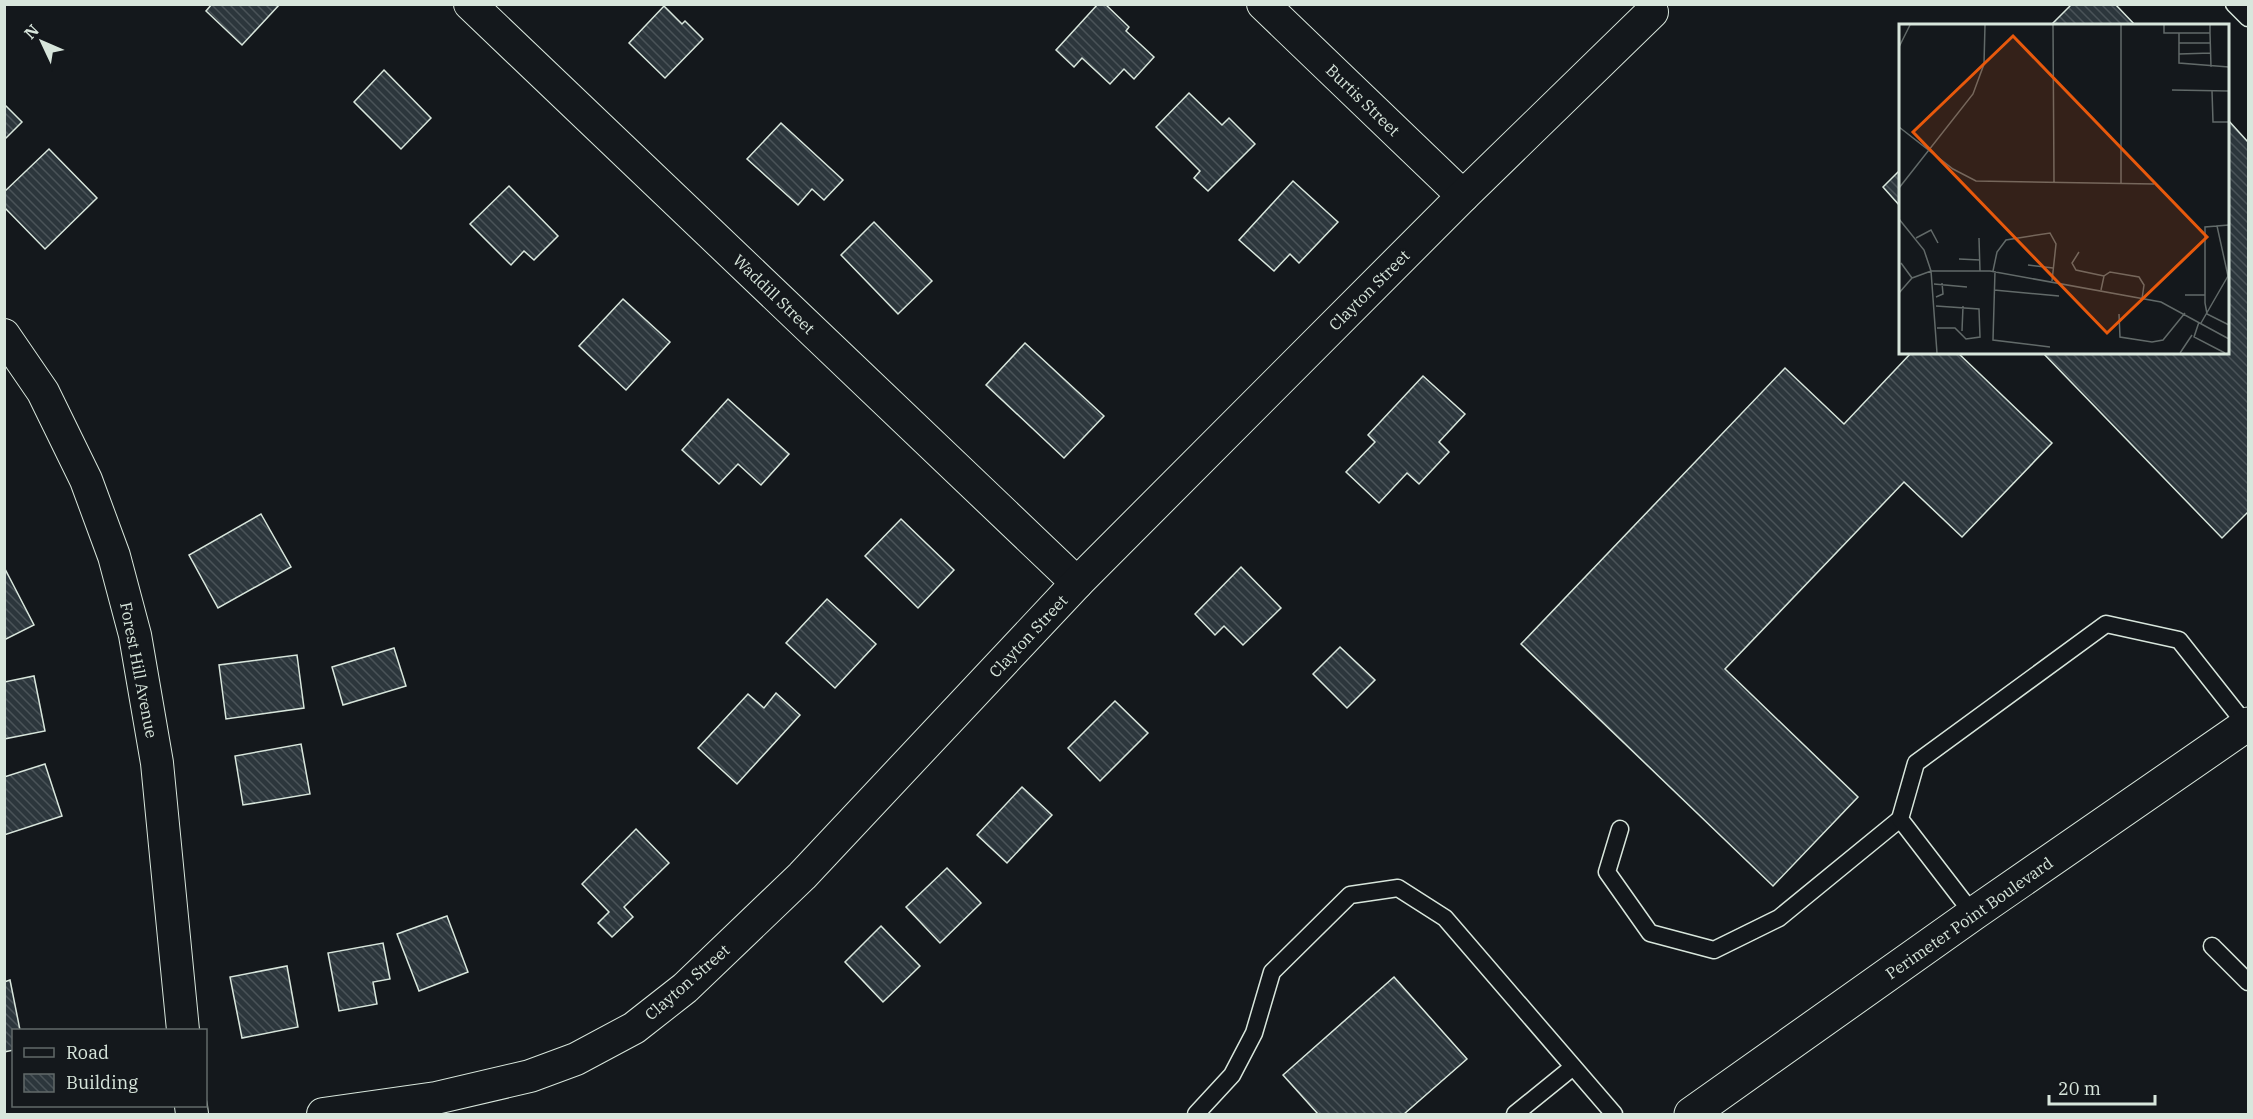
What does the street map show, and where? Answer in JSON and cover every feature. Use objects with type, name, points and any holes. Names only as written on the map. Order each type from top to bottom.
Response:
[{"type":"street","name":"Waddill Street","points":[[470,4],[1077,583]]},
{"type":"street","name":"Burtis Street","points":[[1263,4],[1463,196]]},
{"type":"street","name":"Clayton Street","points":[[323,1114],[436,1098],[530,1076],[576,1059],[634,1028],[686,988],[802,876],[1077,583],[1463,196],[1652,12]]},
{"type":"street","name":"Forest Hill Avenue","points":[[4,335],[43,392],[86,480],[114,556],[132,624],[157,763],[183,1029]]},
{"type":"street","name":"Perimeter Point Boulevard","points":[[1691,1114],[1973,914],[2248,725]]},
{"type":"lane","points":[[2234,4],[2248,18]]},
{"type":"lane","points":[[1620,829],[1607,872],[1650,933],[1714,950],[1779,918],[1900,819],[1916,763],[2106,624],[2179,640],[2248,725]]},
{"type":"lane","points":[[1900,819],[1973,914]]},
{"type":"lane","points":[[1196,1114],[1232,1076],[1254,1033],[1272,972],[1350,895],[1398,888],[1445,918],[1614,1114]]},
{"type":"lane","points":[[2212,946],[2248,982]]},
{"type":"lane","points":[[1515,1114],[1573,1067]]},
{"type":"building","points":[[212,4],[280,4],[242,45],[206,11]]},
{"type":"building","points":[[1098,4],[1105,4],[1129,27],[1126,31],[1154,57],[1134,79],[1124,69],[1110,84],[1082,58],[1074,67],[1056,50]]},
{"type":"building","points":[[2072,4],[2115,4],[2134,24],[2052,24]]},
{"type":"building","points":[[664,6],[682,24],[685,21],[703,39],[665,78],[629,43]]},
{"type":"building","points":[[384,70],[431,118],[401,149],[354,102]]},
{"type":"building","points":[[1189,93],[1222,125],[1229,118],[1255,144],[1208,191],[1194,178],[1200,171],[1156,127]]},
{"type":"building","points":[[4,104],[22,122],[4,140]]},
{"type":"building","points":[[2229,121],[2248,142],[2248,512],[2222,538],[2044,354],[2229,354]]},
{"type":"building","points":[[781,123],[843,180],[824,200],[812,189],[798,205],[747,159]]},
{"type":"building","points":[[49,149],[97,198],[45,249],[4,207],[4,192]]},
{"type":"building","points":[[1899,171],[1899,205],[1883,187]]},
{"type":"building","points":[[1293,181],[1338,222],[1299,263],[1290,254],[1274,271],[1239,240]]},
{"type":"building","points":[[509,186],[558,236],[534,260],[524,251],[511,265],[470,224]]},
{"type":"building","points":[[874,222],[932,281],[898,314],[841,255]]},
{"type":"building","points":[[623,299],[670,342],[626,390],[579,346]]},
{"type":"building","points":[[1025,343],[1104,416],[1064,458],[986,385]]},
{"type":"building","points":[[1910,354],[1959,354],[2052,443],[1962,537],[1904,482],[1725,669],[1858,797],[1773,886],[1521,644],[1785,368],[1844,424]]},
{"type":"building","points":[[1423,376],[1465,414],[1439,442],[1449,452],[1419,484],[1407,473],[1379,503],[1346,472],[1375,442],[1368,435]]},
{"type":"building","points":[[728,399],[789,454],[761,485],[738,464],[719,484],[682,450]]},
{"type":"building","points":[[261,514],[291,567],[218,608],[189,555]]},
{"type":"building","points":[[901,519],[954,570],[918,608],[865,556]]},
{"type":"building","points":[[4,567],[34,625],[4,640]]},
{"type":"building","points":[[1241,567],[1281,608],[1243,645],[1224,626],[1215,635],[1195,614]]},
{"type":"building","points":[[827,599],[876,644],[835,688],[786,643]]},
{"type":"building","points":[[1340,647],[1375,680],[1347,708],[1313,674]]},
{"type":"building","points":[[394,648],[406,686],[343,705],[332,667]]},
{"type":"building","points":[[297,655],[304,708],[226,719],[219,665]]},
{"type":"building","points":[[34,676],[45,731],[4,739],[4,682]]},
{"type":"building","points":[[776,693],[800,715],[737,784],[698,748],[748,694],[764,708]]},
{"type":"building","points":[[1115,701],[1148,733],[1100,781],[1068,748]]},
{"type":"building","points":[[301,744],[310,794],[243,805],[235,756]]},
{"type":"building","points":[[45,764],[62,816],[4,835],[4,777]]},
{"type":"building","points":[[1022,787],[1052,815],[1007,863],[977,835]]},
{"type":"building","points":[[636,829],[669,863],[624,907],[633,917],[612,937],[598,923],[609,912],[582,884]]},
{"type":"building","points":[[947,868],[981,903],[940,943],[906,907]]},
{"type":"building","points":[[447,916],[468,972],[419,991],[397,934]]},
{"type":"building","points":[[881,926],[920,966],[883,1002],[845,962]]},
{"type":"building","points":[[383,943],[390,979],[373,982],[377,1004],[339,1011],[328,953]]},
{"type":"building","points":[[287,966],[298,1027],[242,1038],[230,977]]},
{"type":"building","points":[[1394,977],[1467,1059],[1404,1114],[1318,1114],[1283,1075]]},
{"type":"building","points":[[10,980],[20,1029],[12,1029],[12,1050],[4,1052],[4,982]]}]
